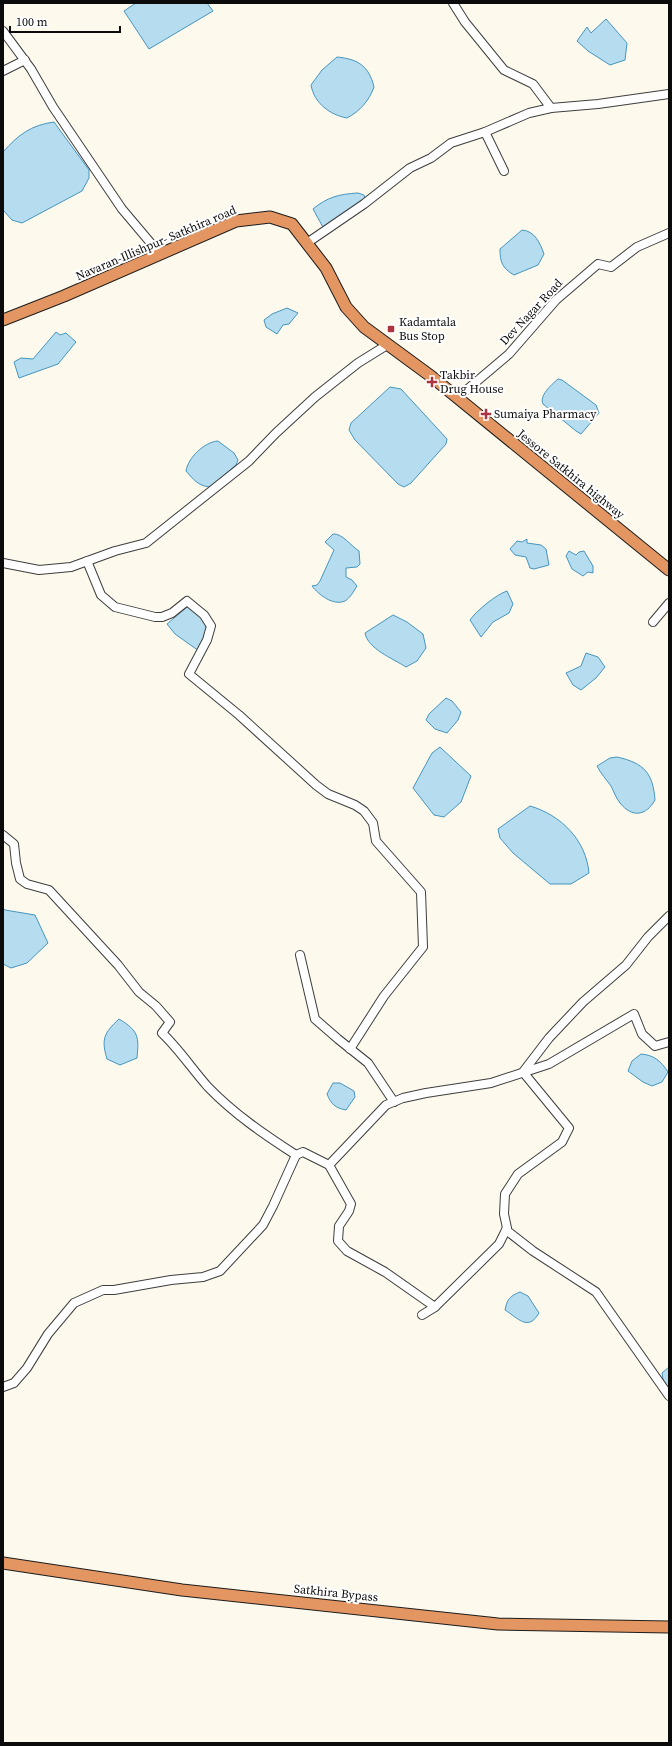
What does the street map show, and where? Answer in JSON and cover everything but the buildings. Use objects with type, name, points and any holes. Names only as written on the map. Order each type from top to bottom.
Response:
[{"type":"highway","name":"Navaran-Illishpur- Satkhira road","points":[[3,320],[64,296],[236,220],[262,217],[270,217],[292,224],[326,268],[346,307]]},
{"type":"highway","name":"Jessore Satkhira highway","points":[[346,307],[364,327],[432,377],[669,570]]},
{"type":"highway","name":"Satkhira Bypass","points":[[3,1563],[182,1590],[498,1624],[669,1628]]},
{"type":"street","points":[[453,3],[465,22],[504,70],[534,84],[551,108]]},
{"type":"street","points":[[3,32],[25,60],[53,107],[122,209],[160,254]]},
{"type":"street","points":[[3,71],[25,60]]},
{"type":"street","points":[[307,243],[364,204],[410,168],[431,158],[451,143],[485,132],[529,113],[551,108],[598,104],[669,94]]},
{"type":"street","points":[[485,132],[504,171]]},
{"type":"street","name":"Dev Nagar Road","points":[[457,398],[509,354],[556,300],[598,264],[611,267],[637,247],[669,233]]},
{"type":"street","points":[[3,562],[39,570],[71,566],[146,542],[249,462],[276,433],[315,397],[358,363],[387,345]]},
{"type":"street","points":[[87,561],[101,595],[115,607],[155,617],[162,617],[172,613],[187,601],[204,615],[210,626],[207,640],[189,674],[239,715],[316,786],[328,794],[355,805],[364,811],[373,823],[376,841],[421,892],[423,947],[384,996],[350,1049]]},
{"type":"street","points":[[653,622],[669,603]]},
{"type":"street","points":[[3,835],[14,844],[16,863],[20,879],[28,884],[49,890],[118,964],[139,992],[163,1013],[170,1022],[162,1033],[175,1046],[209,1087],[258,1131],[296,1155]]},
{"type":"street","points":[[523,1072],[549,1038],[583,1002],[626,965],[648,937],[669,916]]},
{"type":"street","points":[[300,955],[316,1019],[368,1063],[394,1102]]},
{"type":"street","points":[[330,1165],[386,1105],[426,1093],[490,1083],[550,1064],[634,1014],[642,1034],[655,1046],[669,1042]]},
{"type":"street","points":[[422,1315],[435,1307],[499,1244],[506,1230],[505,1194],[518,1174],[562,1142],[569,1128],[523,1072]]},
{"type":"street","points":[[3,1387],[14,1382],[27,1368],[48,1334],[74,1303],[104,1290],[114,1290],[171,1280],[203,1277],[220,1271],[263,1225],[296,1155],[303,1152],[330,1165],[351,1204],[349,1211],[340,1226],[338,1241],[347,1251],[385,1272],[435,1307]]},
{"type":"street","points":[[506,1230],[532,1251],[596,1292],[669,1396]]},
{"type":"water","points":[[136,3],[207,3],[213,11],[149,49],[124,11]]},
{"type":"water","points":[[606,19],[627,43],[625,60],[610,65],[588,51],[577,41],[587,27],[591,33]]},
{"type":"water","points":[[337,57],[351,60],[362,65],[369,74],[374,87],[370,97],[364,105],[347,118],[329,111],[319,103],[311,85],[322,70]]},
{"type":"water","points":[[54,122],[89,170],[89,178],[82,191],[22,223],[12,220],[3,210],[3,152],[20,136],[32,128]]},
{"type":"water","points":[[358,193],[364,195],[365,198],[324,229],[313,209],[334,197]]},
{"type":"water","points":[[522,230],[534,235],[544,254],[538,265],[514,275],[502,264],[500,249]]},
{"type":"water","points":[[287,308],[298,313],[289,324],[283,325],[277,334],[266,327],[264,320],[272,314]]},
{"type":"water","points":[[56,332],[60,335],[66,333],[76,342],[58,364],[19,378],[14,362],[21,358],[33,359]]},
{"type":"water","points":[[558,379],[562,380],[596,405],[599,413],[581,434],[543,404],[542,401],[544,394]]},
{"type":"water","points":[[390,387],[401,389],[447,439],[446,444],[411,483],[404,487],[398,484],[355,440],[349,430],[351,423]]},
{"type":"water","points":[[218,441],[234,453],[238,460],[236,465],[210,487],[202,485],[196,482],[186,471],[187,466],[193,456],[202,448],[207,444]]},
{"type":"water","points":[[333,534],[340,536],[359,551],[360,564],[357,567],[346,568],[346,577],[352,580],[357,586],[349,598],[340,602],[327,599],[318,593],[312,586],[317,585],[320,581],[334,550],[325,542]]},
{"type":"water","points":[[527,539],[527,543],[541,545],[546,549],[549,565],[534,569],[530,568],[526,557],[515,555],[510,549],[517,541],[522,542]]},
{"type":"water","points":[[569,551],[576,555],[579,552],[584,551],[593,566],[593,573],[588,572],[583,576],[572,569],[566,556]]},
{"type":"water","points":[[507,591],[513,604],[509,613],[493,622],[481,637],[470,620],[487,603]]},
{"type":"water","points":[[187,607],[191,608],[206,623],[206,637],[199,651],[175,634],[167,624]]},
{"type":"water","points":[[393,615],[407,622],[423,634],[426,648],[417,661],[406,667],[388,657],[371,644],[365,633]]},
{"type":"water","points":[[586,653],[598,657],[605,667],[596,678],[581,690],[573,685],[566,673],[581,666]]},
{"type":"water","points":[[446,698],[452,701],[461,712],[458,720],[447,733],[435,729],[426,720],[429,714]]},
{"type":"water","points":[[440,747],[471,776],[461,802],[444,817],[434,815],[413,788],[432,753]]},
{"type":"water","points":[[617,757],[634,762],[649,776],[654,791],[655,800],[643,812],[634,813],[625,808],[616,797],[611,786],[597,766],[610,758]]},
{"type":"water","points":[[530,806],[541,810],[562,822],[570,830],[583,850],[589,873],[571,884],[550,884],[513,853],[500,838],[498,829]]},
{"type":"water","points":[[3,908],[5,910],[35,915],[48,943],[27,963],[11,968],[3,964]]},
{"type":"water","points":[[119,1019],[131,1027],[134,1031],[138,1045],[137,1058],[120,1065],[107,1059],[104,1046],[107,1033]]},
{"type":"water","points":[[641,1054],[653,1057],[660,1062],[668,1072],[662,1082],[652,1086],[643,1082],[628,1071],[632,1061]]},
{"type":"water","points":[[333,1083],[340,1083],[354,1091],[355,1097],[346,1110],[336,1107],[327,1094]]},
{"type":"water","points":[[520,1292],[528,1296],[539,1313],[531,1322],[523,1322],[505,1310],[510,1298]]},
{"type":"water","points":[[669,1367],[669,1385],[667,1387],[664,1385],[662,1373]]},
{"type":"place","name":"Kadamtala Bus Stop","points":[[391,329]]},
{"type":"place","name":"Takbir Drug House","points":[[432,382]]},
{"type":"place","name":"Sumaiya Pharmacy","points":[[486,414]]}]
